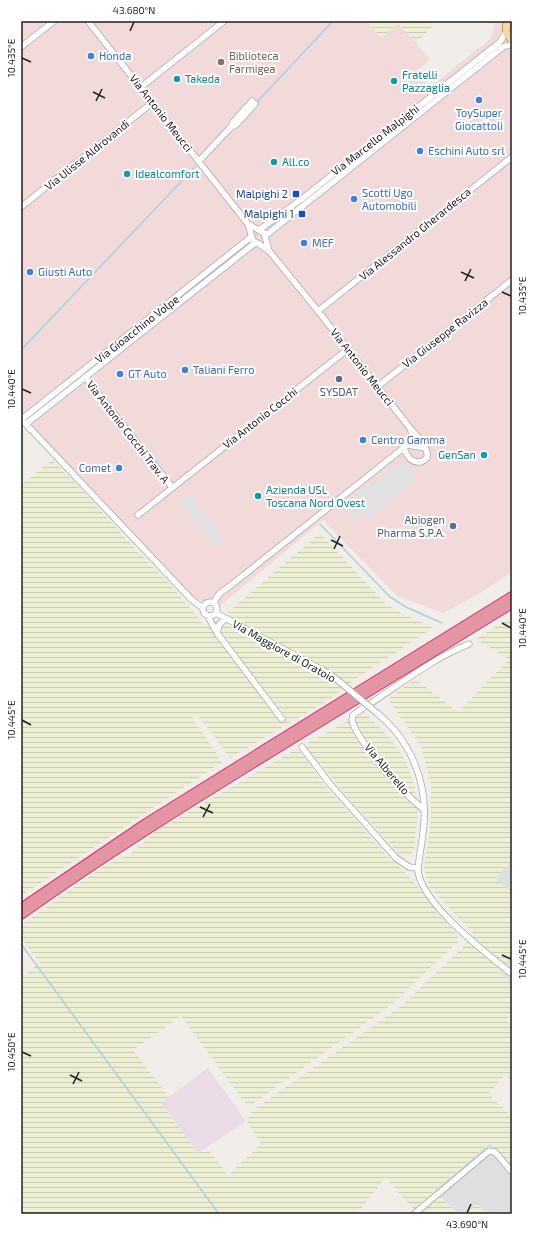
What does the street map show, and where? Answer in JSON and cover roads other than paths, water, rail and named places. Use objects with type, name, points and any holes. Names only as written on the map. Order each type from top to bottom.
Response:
[{"type":"highway","points":[[21,915],[76,876],[159,822],[512,596]]},
{"type":"highway","points":[[21,908],[146,823],[512,604]]},
{"type":"highway","points":[[476,626],[512,609]]},
{"type":"main road","points":[[507,21],[506,32],[512,42]]},
{"type":"street","points":[[21,47],[54,21]]},
{"type":"street","name":"Via Antonio Meucci","points":[[88,21],[248,224],[264,233],[270,252]]},
{"type":"street","points":[[141,87],[224,21]]},
{"type":"street","name":"Via Marcello Malpighi","points":[[259,230],[500,42],[506,32]]},
{"type":"street","name":"Via Marcello Malpighi","points":[[265,237],[503,47],[512,42]]},
{"type":"street","points":[[199,161],[230,128],[233,122],[252,101],[255,104],[237,124],[230,128]]},
{"type":"street","name":"Via Ulisse Aldrovandi","points":[[21,208],[153,102]]},
{"type":"street","name":"Via Alessandro Gherardesca","points":[[318,311],[512,157]]},
{"type":"street","name":"Via Antonio Meucci","points":[[248,224],[253,241],[270,252],[426,448]]},
{"type":"street","points":[[251,236],[254,231],[259,230]]},
{"type":"street","name":"Via Gioacchino Volpe","points":[[21,419],[251,236]]},
{"type":"street","points":[[257,243],[263,241],[265,237]]},
{"type":"street","name":"Via Gioacchino Volpe","points":[[26,424],[257,243]]},
{"type":"street","name":"Via Giuseppe Ravizza","points":[[377,387],[512,280]]},
{"type":"street","name":"Via Antonio Cocchi","points":[[138,515],[348,349]]},
{"type":"street","name":"Via Antonio Cocchi Trav. A","points":[[85,377],[172,487]]},
{"type":"street","name":"Via Maggiore di Oratoio","points":[[21,419],[154,562],[192,600],[203,608],[205,614],[210,616],[210,620],[217,633],[282,719]]},
{"type":"street","points":[[214,602],[219,594],[406,447],[411,442],[412,437],[410,428]]},
{"type":"street","points":[[406,447],[426,448],[426,458],[420,463],[411,460],[406,447]]},
{"type":"street","points":[[203,608],[207,602],[214,602]]},
{"type":"street","points":[[210,616],[216,613],[218,609],[214,602]]},
{"type":"street","name":"Via Maggiore di Oratoio","points":[[216,613],[326,672],[394,728],[402,738],[411,754],[421,780],[424,824],[418,868],[419,878],[423,888],[466,936],[512,974]]},
{"type":"street","name":"Via Maggiore di Oratoio","points":[[217,633],[219,625],[225,619]]},
{"type":"street","points":[[371,703],[455,649],[469,644]]},
{"type":"street","name":"Via Alberello","points":[[364,708],[355,714],[352,718],[352,723],[370,753],[424,810]]},
{"type":"street","points":[[302,747],[339,795],[396,858],[409,867],[418,868]]},
{"type":"street","points":[[414,1214],[489,1151],[495,1152],[512,1172]]},
{"type":"waterway","points":[[257,102],[333,21]]},
{"type":"waterway","points":[[21,350],[195,167]]},
{"type":"waterway","points":[[320,524],[390,597],[406,607],[442,623]]},
{"type":"waterway","points":[[21,944],[219,1214]]},
{"type":"place","name":"Honda","points":[[91,56]]},
{"type":"place","name":"Biblioteca Farmigea","points":[[221,62]]},
{"type":"place","name":"Takeda","points":[[177,79]]},
{"type":"place","name":"Fratelli Pazzaglia","points":[[394,81]]},
{"type":"place","name":"ToySuper Giocattoli","points":[[479,100]]},
{"type":"place","name":"Eschini Auto srl","points":[[420,151]]},
{"type":"place","name":"All.co","points":[[274,162]]},
{"type":"place","name":"Idealcomfort","points":[[127,174]]},
{"type":"place","name":"Malpighi 2","points":[[296,194]]},
{"type":"place","name":"Scotti Ugo Automobili","points":[[354,199]]},
{"type":"place","name":"Malpighi 1","points":[[302,214]]},
{"type":"place","name":"MEF","points":[[304,243]]},
{"type":"place","name":"Giusti Auto","points":[[30,272]]},
{"type":"place","name":"Taliani Ferro","points":[[185,370]]},
{"type":"place","name":"GT Auto","points":[[120,374]]},
{"type":"place","name":"SYSDAT","points":[[339,379]]},
{"type":"place","name":"Centro Gamma","points":[[363,440]]},
{"type":"place","name":"GenSan","points":[[484,455]]},
{"type":"place","name":"Comet","points":[[119,468]]},
{"type":"place","name":"Azienda USL Toscana Nord Ovest","points":[[258,496]]},
{"type":"place","name":"Abiogen Pharma S.P.A.","points":[[453,526]]}]
